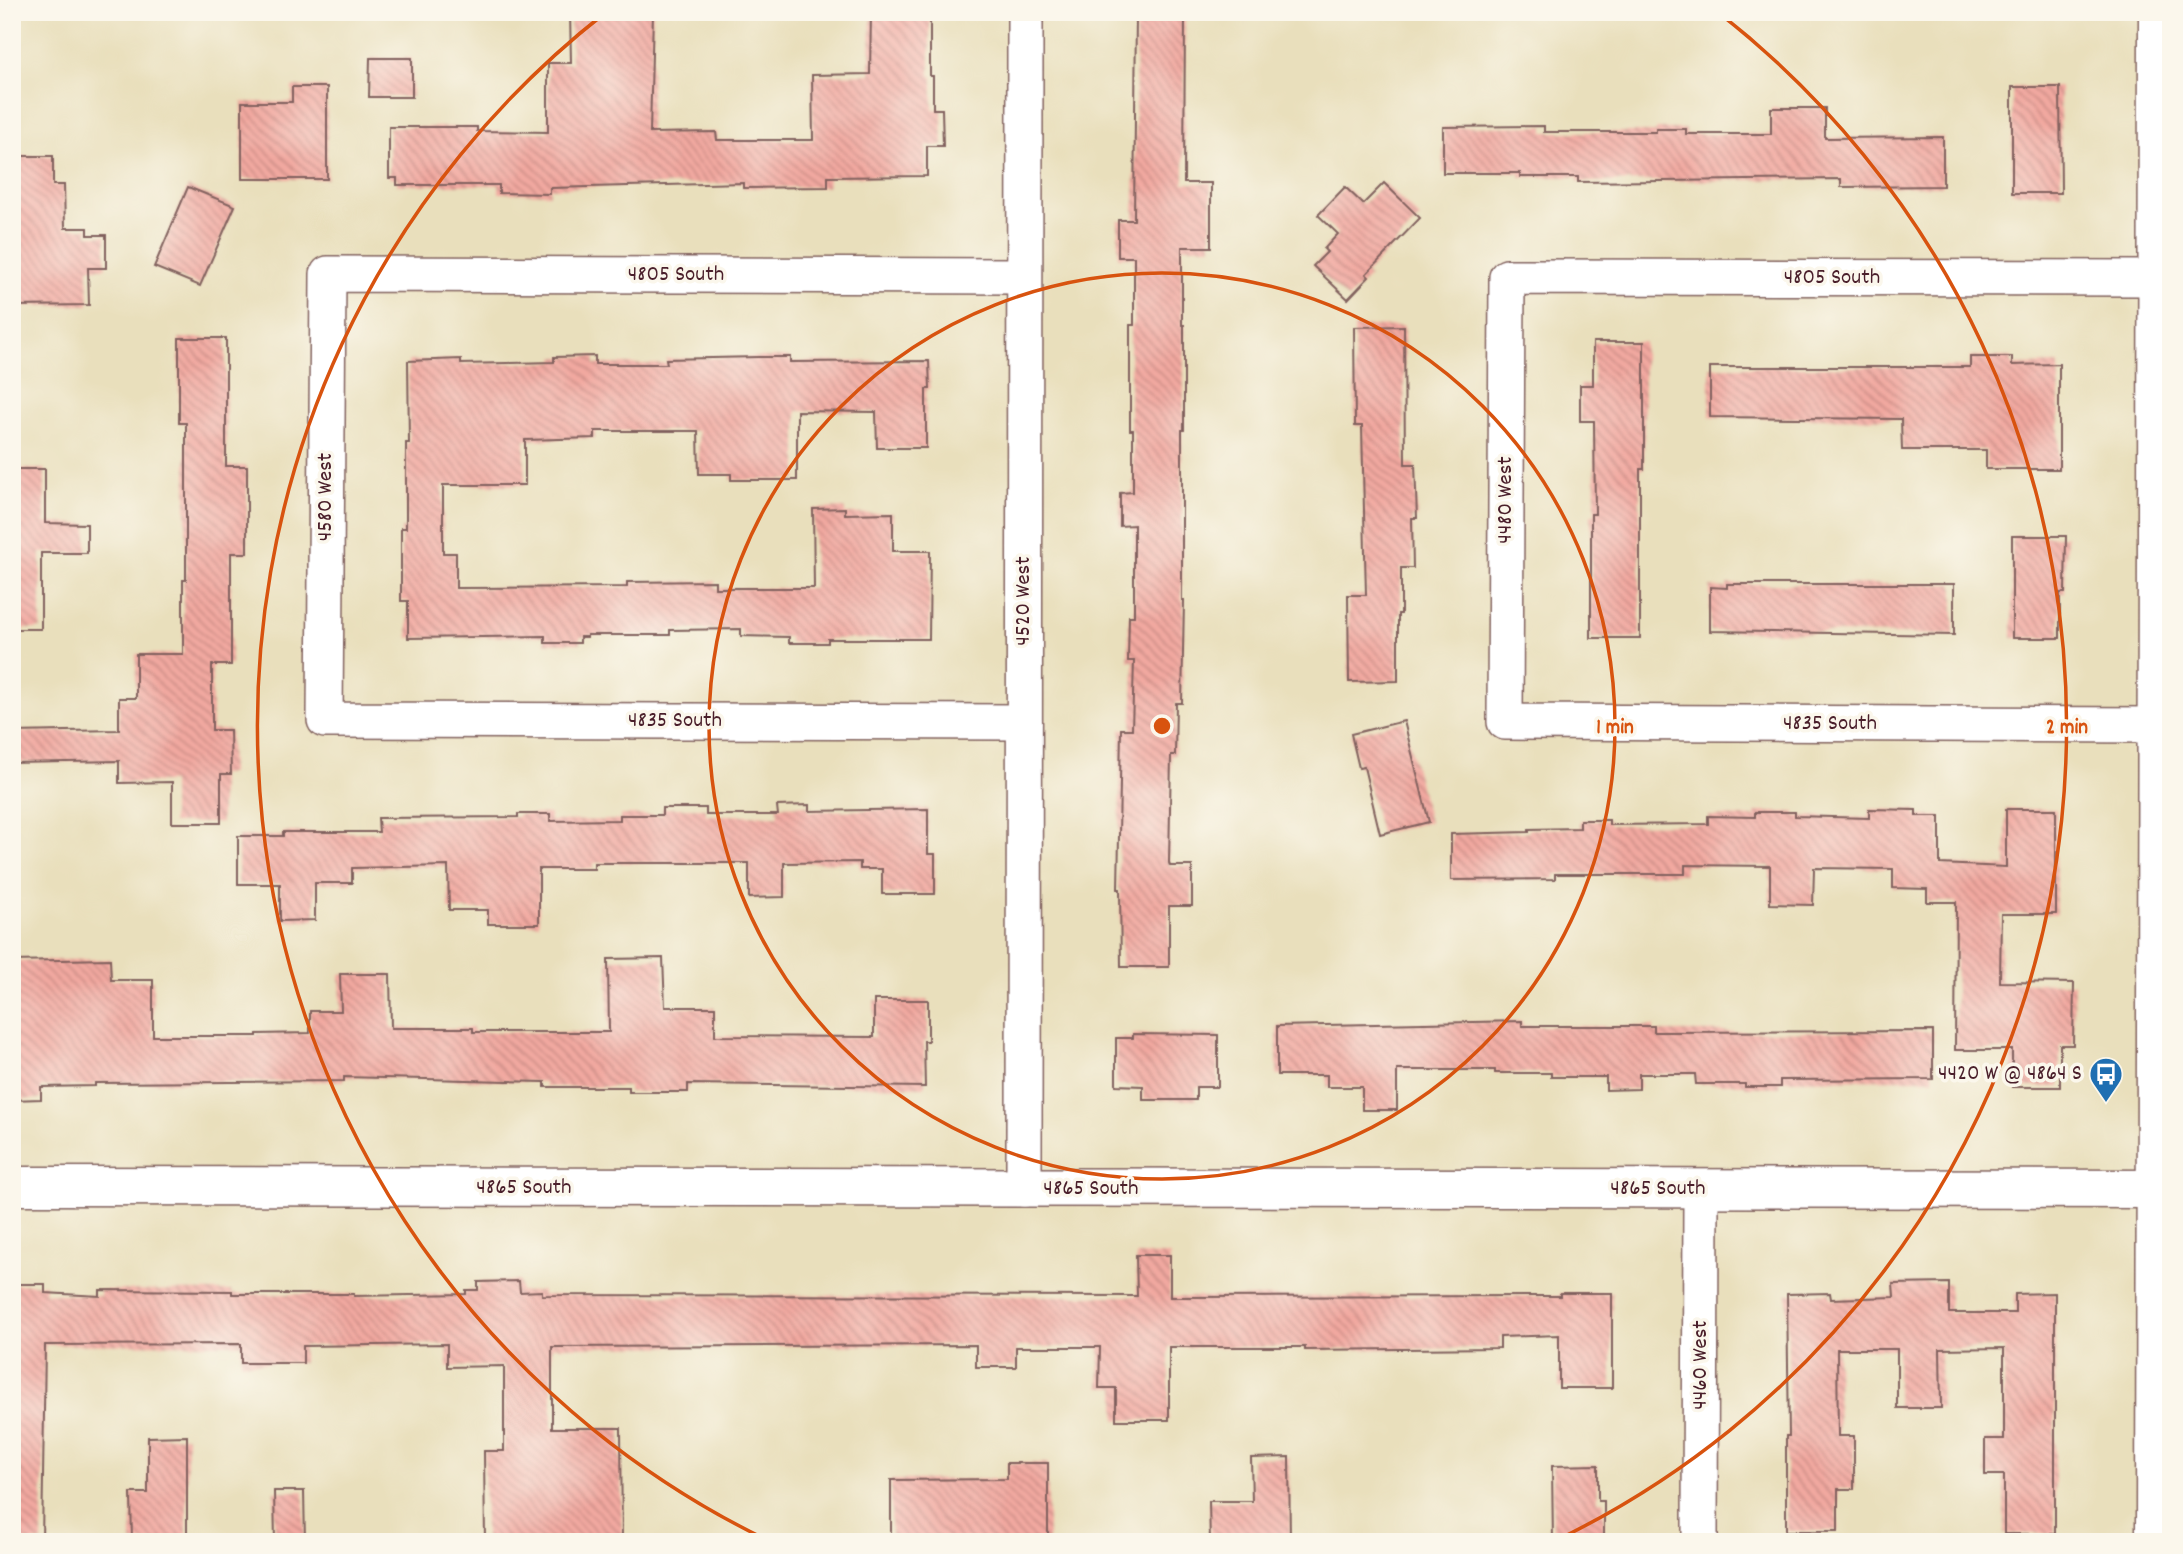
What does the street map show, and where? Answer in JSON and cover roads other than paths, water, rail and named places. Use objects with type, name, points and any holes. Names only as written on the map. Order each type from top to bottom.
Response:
[{"type":"street","name":"4520 West","points":[[1024,1189],[1025,12]]},
{"type":"street","points":[[2155,1542],[2163,1189],[2156,725],[2158,12]]},
{"type":"street","name":"4805 South","points":[[328,274],[1024,276]]},
{"type":"street","name":"4580 West","points":[[325,720],[328,274]]},
{"type":"street","name":"4805 South","points":[[1507,277],[2157,278]]},
{"type":"street","name":"4480 West","points":[[1505,722],[1507,277]]},
{"type":"street","name":"4835 South","points":[[325,720],[1024,722]]},
{"type":"street","name":"4835 South","points":[[1505,722],[2156,725]]},
{"type":"street","name":"4865 South","points":[[12,1186],[2163,1189]]},
{"type":"street","name":"4460 West","points":[[1700,1542],[1701,1189]]},
{"type":"place","name":"4420 W @ 4864 S","points":[[2106,1104]]}]
